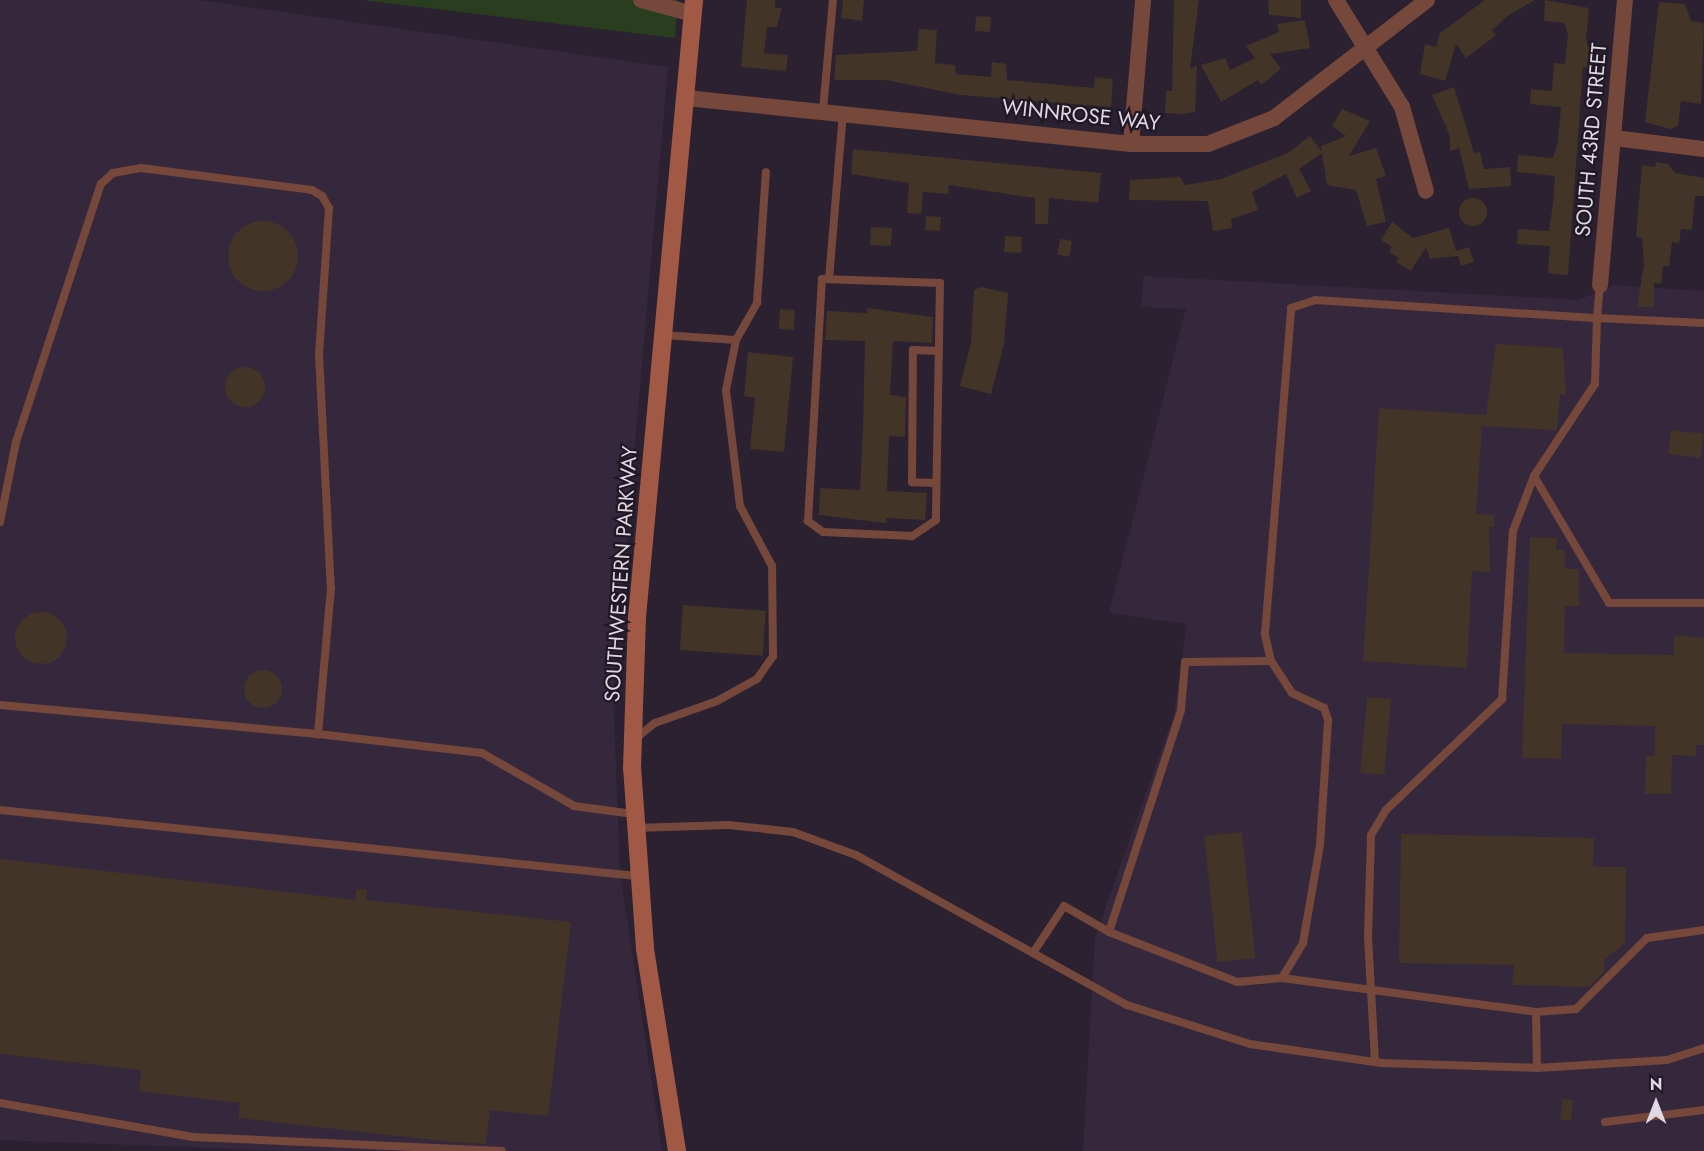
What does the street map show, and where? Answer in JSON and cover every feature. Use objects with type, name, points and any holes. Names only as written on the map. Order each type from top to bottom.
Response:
[{"type":"street","points":[[641,0],[694,7]]},
{"type":"street","points":[[1131,144],[1143,0]]},
{"type":"street","points":[[1336,0],[1402,107],[1426,191]]},
{"type":"street","name":"WINNROSE WAY","points":[[686,98],[843,112],[1131,144],[1184,147],[1247,133],[1293,105],[1427,0]]},
{"type":"street","name":"SOUTH 43RD STREET","points":[[1600,285],[1625,0]]},
{"type":"street","name":"SOUTHWESTERN PARKWAY","points":[[677,1151],[637,876],[632,741],[635,647],[694,7]]},
{"type":"street","points":[[1614,138],[1704,148]]},
{"type":"lane","points":[[823,110],[833,0]]},
{"type":"lane","points":[[829,279],[843,112]]},
{"type":"lane","points":[[0,522],[16,442],[101,184],[113,173],[141,168],[312,190],[322,196],[329,208],[319,354],[330,588],[318,734]]},
{"type":"lane","points":[[632,741],[656,723],[717,701],[757,679],[773,656],[772,566],[740,506],[727,421],[726,390],[736,340],[757,303],[766,172]]},
{"type":"lane","points":[[822,279],[940,283],[939,351],[936,520],[912,536],[823,532],[808,521],[822,279]]},
{"type":"lane","points":[[1375,1062],[1371,835],[1386,810],[1502,699],[1513,531],[1534,476],[1592,393],[1599,372],[1597,318],[1600,285]]},
{"type":"lane","points":[[1282,978],[1303,943],[1321,835],[1328,720],[1324,708],[1292,693],[1271,661],[1265,634],[1291,308],[1315,300],[1704,323]]},
{"type":"lane","points":[[663,335],[736,340]]},
{"type":"lane","points":[[936,483],[912,482],[913,350],[939,351]]},
{"type":"lane","points":[[1534,476],[1609,603],[1704,603]]},
{"type":"lane","points":[[1109,932],[1181,710],[1185,662],[1271,661]]},
{"type":"lane","points":[[0,705],[318,734],[482,753],[574,806],[634,821],[728,825],[792,831],[856,855],[1138,1008],[1250,1044],[1375,1062],[1537,1068],[1667,1060],[1704,1048]]},
{"type":"lane","points":[[0,810],[637,876]]},
{"type":"lane","points":[[1033,953],[1064,906],[1109,932],[1237,982],[1282,978],[1536,1012],[1576,1008],[1647,938],[1704,930]]},
{"type":"lane","points":[[1536,1012],[1537,1068]]},
{"type":"lane","points":[[0,1103],[193,1137],[502,1151]]},
{"type":"lane","points":[[1605,1122],[1704,1110]]},
{"type":"shaded area","points":[[0,0],[199,0],[668,67],[613,694],[620,873],[662,1151],[287,1151],[0,1140]]},
{"type":"shaded area","points":[[1144,276],[1578,300],[1616,285],[1704,291],[1704,1151],[1083,1151],[1095,937],[1174,714],[1187,624],[1109,613],[1186,309],[1141,307]]},
{"type":"green space","points":[[362,0],[678,0],[675,38]]},
{"type":"building","points":[[747,0],[775,0],[775,8],[782,8],[777,27],[767,27],[764,53],[788,55],[786,71],[741,67]]},
{"type":"building","points":[[843,0],[864,0],[862,21],[841,18]]},
{"type":"building","points":[[1174,0],[1199,0],[1190,68],[1197,66],[1195,112],[1181,114],[1165,113],[1166,91],[1172,91]]},
{"type":"building","points":[[1268,0],[1301,0],[1301,18],[1269,15]]},
{"type":"building","points":[[1485,0],[1535,0],[1509,15],[1492,30],[1496,35],[1466,58],[1456,44],[1445,81],[1420,74],[1425,44],[1436,47],[1440,33]]},
{"type":"building","points":[[1545,0],[1589,8],[1586,40],[1592,59],[1591,68],[1583,67],[1568,275],[1548,273],[1550,246],[1517,244],[1518,229],[1549,231],[1553,203],[1555,176],[1517,172],[1518,155],[1553,158],[1558,142],[1561,107],[1530,104],[1531,89],[1552,91],[1554,63],[1565,64],[1568,34],[1564,23],[1544,21]]},
{"type":"building","points":[[1659,2],[1685,4],[1691,21],[1704,23],[1701,104],[1681,101],[1678,126],[1670,129],[1645,122]]},
{"type":"building","points":[[976,16],[991,17],[990,32],[975,31]]},
{"type":"building","points":[[1305,20],[1310,48],[1270,54],[1281,69],[1261,85],[1258,80],[1221,102],[1201,65],[1225,58],[1230,70],[1255,58],[1246,46],[1279,32],[1277,24]]},
{"type":"building","points":[[919,29],[937,30],[935,63],[955,65],[956,74],[991,77],[992,62],[1006,64],[1007,80],[1094,88],[1095,77],[1113,79],[1111,107],[961,95],[886,80],[834,80],[836,55],[917,51]]},
{"type":"building","points":[[1454,87],[1474,153],[1480,152],[1484,169],[1510,167],[1511,186],[1469,189],[1459,148],[1450,151],[1450,136],[1432,95]]},
{"type":"building","points":[[1342,109],[1370,121],[1349,156],[1376,148],[1386,176],[1376,179],[1386,222],[1367,226],[1356,190],[1327,185],[1322,153],[1299,169],[1311,191],[1297,198],[1286,174],[1252,192],[1258,210],[1231,219],[1232,228],[1213,231],[1208,201],[1129,200],[1130,180],[1180,177],[1185,185],[1221,179],[1288,153],[1310,136],[1322,152],[1321,146],[1346,136],[1332,126]]},
{"type":"building","points":[[853,149],[1101,173],[1098,203],[1049,198],[1048,224],[1035,224],[1035,198],[949,185],[948,194],[923,192],[921,214],[907,213],[909,183],[851,174]]},
{"type":"building","points":[[1656,162],[1668,164],[1675,173],[1704,178],[1704,196],[1695,196],[1692,230],[1681,229],[1679,243],[1672,242],[1669,266],[1663,266],[1661,284],[1654,283],[1654,307],[1637,307],[1644,264],[1642,239],[1636,236],[1642,165],[1655,167]]},
{"type":"building","points":[[1473,198],[1483,202],[1487,212],[1483,222],[1473,226],[1463,222],[1459,212],[1463,202]]},
{"type":"building","points":[[926,216],[941,217],[940,231],[925,230]]},
{"type":"building","points":[[263,221],[276,224],[288,231],[295,243],[298,256],[295,269],[288,281],[276,288],[263,291],[250,288],[238,281],[231,269],[228,256],[231,243],[238,231],[250,224]]},
{"type":"building","points":[[1392,222],[1413,238],[1449,228],[1456,251],[1469,247],[1474,262],[1461,266],[1458,256],[1430,259],[1426,247],[1411,271],[1396,262],[1399,258],[1389,252],[1392,247],[1381,240]]},
{"type":"building","points":[[871,227],[892,228],[891,246],[870,245]]},
{"type":"building","points":[[1005,236],[1022,237],[1021,253],[1004,252]]},
{"type":"building","points":[[1060,239],[1072,241],[1069,257],[1057,255]]},
{"type":"building","points":[[981,287],[1008,293],[1004,344],[991,394],[960,386],[971,343],[974,290]]},
{"type":"building","points":[[867,308],[933,317],[932,343],[893,341],[890,395],[906,397],[905,437],[889,436],[887,491],[927,493],[925,520],[886,518],[886,523],[819,515],[820,488],[860,490],[863,428],[865,341],[825,340],[827,311],[867,313]]},
{"type":"building","points":[[780,309],[795,310],[794,330],[779,329]]},
{"type":"building","points":[[1496,344],[1563,348],[1566,395],[1560,394],[1557,430],[1482,426],[1476,514],[1494,515],[1494,527],[1489,527],[1490,572],[1472,571],[1467,668],[1363,661],[1379,408],[1486,415]]},
{"type":"building","points":[[748,352],[793,357],[784,452],[750,449],[755,398],[744,396]]},
{"type":"building","points":[[245,367],[259,373],[265,387],[259,401],[245,407],[231,401],[225,387],[231,373]]},
{"type":"building","points":[[1671,430],[1704,434],[1701,458],[1668,454]]},
{"type":"building","points":[[1530,537],[1557,538],[1556,550],[1565,550],[1565,569],[1579,569],[1579,606],[1565,606],[1564,653],[1674,655],[1674,635],[1704,638],[1704,745],[1696,745],[1696,756],[1672,755],[1671,794],[1645,794],[1646,756],[1655,756],[1655,726],[1562,724],[1561,759],[1522,758]]},
{"type":"building","points":[[683,605],[766,611],[763,656],[680,650]]},
{"type":"building","points":[[41,612],[51,614],[59,620],[65,628],[67,638],[65,648],[59,656],[51,662],[41,664],[31,662],[23,656],[17,648],[15,638],[17,628],[23,620],[31,614]]},
{"type":"building","points":[[263,670],[277,675],[282,689],[277,703],[263,708],[249,703],[244,689],[249,675]]},
{"type":"building","points":[[1367,697],[1391,699],[1384,775],[1360,773]]},
{"type":"building","points":[[1242,832],[1255,958],[1217,962],[1204,836]]},
{"type":"building","points":[[1401,834],[1594,838],[1593,867],[1626,867],[1625,943],[1604,960],[1604,972],[1589,987],[1512,985],[1514,965],[1399,963]]},
{"type":"building","points":[[0,859],[355,900],[356,889],[367,890],[366,900],[571,922],[548,1116],[490,1110],[486,1144],[238,1118],[240,1103],[139,1091],[141,1070],[0,1054]]},
{"type":"building","points":[[1562,1099],[1573,1100],[1571,1121],[1560,1120]]}]
